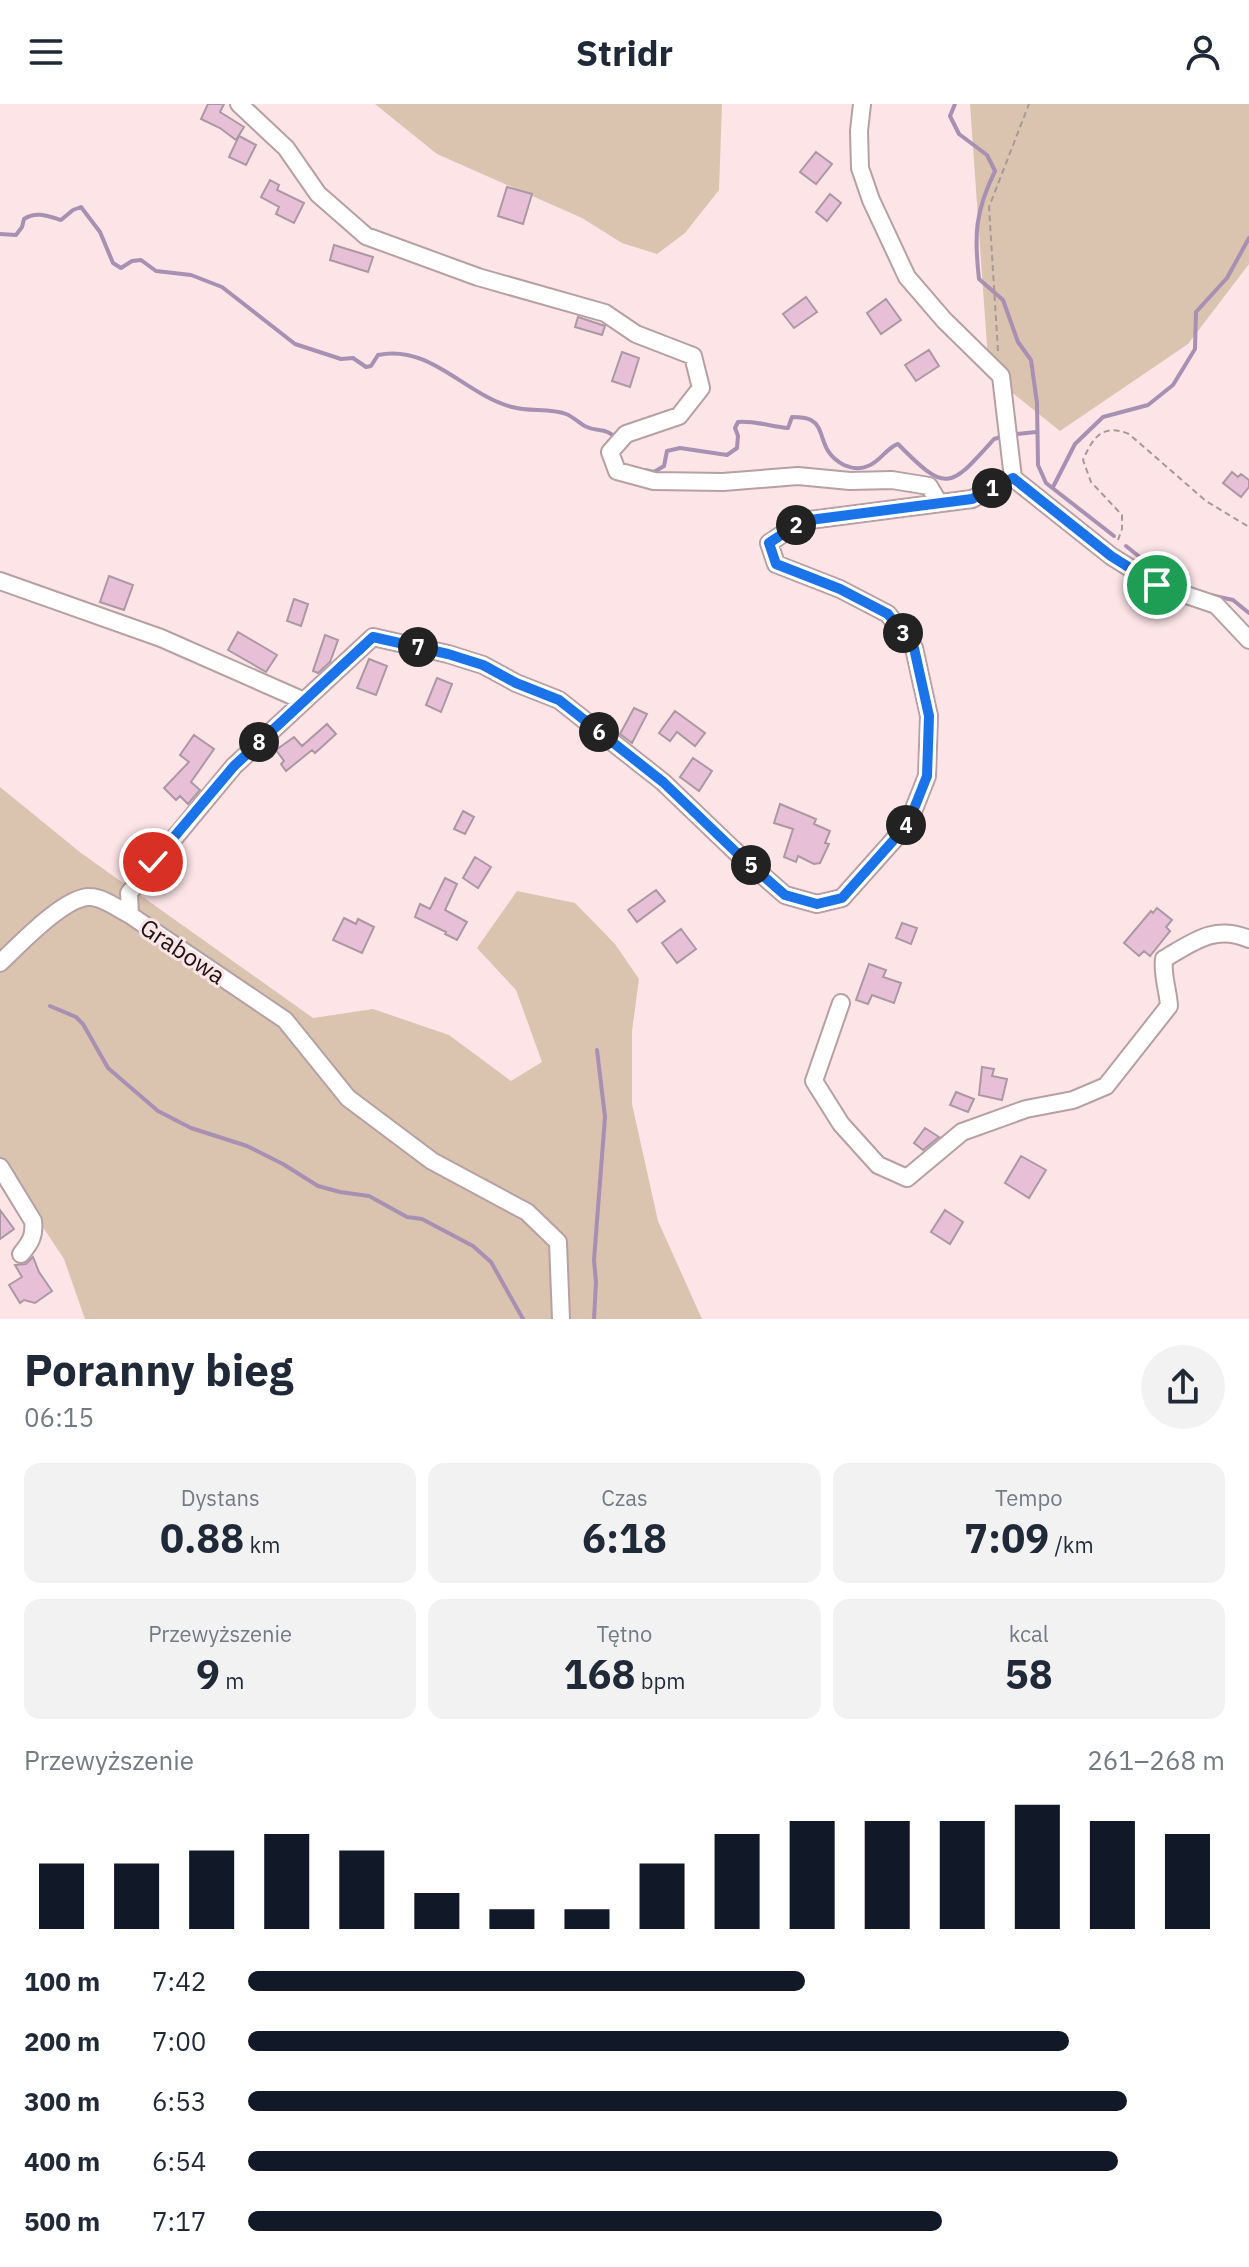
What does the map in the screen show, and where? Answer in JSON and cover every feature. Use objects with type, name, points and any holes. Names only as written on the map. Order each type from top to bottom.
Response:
[{"type":"street","points":[[239,104],[286,148],[318,194],[366,236],[478,277],[605,313],[636,334],[693,356],[701,388],[679,416],[626,434],[610,452],[617,471],[654,481],[723,482],[798,476],[850,481],[892,480],[929,486],[939,503]]},
{"type":"street","points":[[862,104],[860,168],[871,200],[907,277],[944,320],[1001,376],[1007,481],[1157,585],[1216,605],[1249,640]]},
{"type":"street","name":"Grabowa","points":[[561,1319],[558,1242],[527,1212],[432,1161],[348,1098],[285,1020],[130,915],[129,893],[234,766],[373,637],[483,665],[516,683],[559,700],[663,782],[785,895],[817,904],[842,898],[908,824],[927,776],[929,716],[914,648],[888,614],[840,589],[776,564],[769,543],[802,521],[972,499],[1007,481]]},
{"type":"street","points":[[0,581],[161,638],[304,701]]},
{"type":"street","points":[[0,963],[56,911],[72,901],[86,896],[95,897],[130,915]]},
{"type":"street","points":[[841,1003],[814,1081],[841,1124],[878,1165],[907,1178],[962,1132],[1026,1109],[1073,1100],[1106,1086],[1169,1006],[1168,988],[1162,974],[1164,959],[1205,935],[1237,934],[1249,939]]},
{"type":"street","points":[[0,1167],[33,1221],[31,1242],[21,1254]]},
{"type":"path","points":[[998,350],[989,207],[1029,104]]},
{"type":"path","points":[[1111,556],[1122,529],[1122,515],[1091,482],[1083,460],[1089,446],[1103,432],[1117,429],[1129,434],[1206,501],[1249,527]]},
{"type":"shaded area","points":[[375,104],[722,104],[719,190],[685,233],[657,254],[622,243],[582,218],[437,154]]},
{"type":"shaded area","points":[[970,104],[1249,104],[1249,264],[1188,344],[1060,431],[989,374]]},
{"type":"shaded area","points":[[0,787],[81,853],[313,1018],[373,1009],[449,1035],[511,1081],[542,1062],[516,990],[477,948],[517,891],[575,903],[615,944],[639,979],[632,1031],[632,1104],[658,1221],[702,1319],[85,1319],[64,1259],[0,1162]]},
{"type":"building","points":[[208,104],[224,104],[220,112],[244,127],[236,140],[201,119]]},
{"type":"building","points":[[239,136],[256,145],[246,165],[229,157]]},
{"type":"building","points":[[816,152],[832,164],[816,184],[800,172]]},
{"type":"building","points":[[270,180],[279,185],[277,190],[304,203],[294,223],[276,214],[279,207],[261,197]]},
{"type":"building","points":[[507,187],[532,194],[523,224],[498,216]]},
{"type":"building","points":[[830,194],[841,203],[827,221],[816,212]]},
{"type":"building","points":[[334,245],[373,257],[368,272],[330,260]]},
{"type":"building","points":[[806,297],[817,312],[794,328],[783,314]]},
{"type":"building","points":[[886,299],[901,320],[881,334],[867,313]]},
{"type":"building","points":[[578,317],[605,326],[602,335],[575,327]]},
{"type":"building","points":[[929,350],[939,366],[916,381],[905,365]]},
{"type":"building","points":[[622,352],[639,358],[630,387],[612,381]]},
{"type":"building","points":[[1232,472],[1249,480],[1249,487],[1241,497],[1223,483]]},
{"type":"building","points":[[109,576],[133,585],[124,610],[100,602]]},
{"type":"building","points":[[294,599],[308,604],[301,626],[287,621]]},
{"type":"building","points":[[238,632],[277,655],[266,672],[228,650]]},
{"type":"building","points":[[325,635],[338,640],[330,662],[318,673],[313,671]]},
{"type":"building","points":[[369,659],[387,666],[376,695],[357,688]]},
{"type":"building","points":[[437,678],[452,684],[441,712],[426,705]]},
{"type":"building","points":[[634,708],[647,714],[632,743],[620,734]]},
{"type":"building","points":[[675,711],[705,733],[695,746],[677,732],[670,741],[659,733]]},
{"type":"building","points":[[327,724],[336,734],[315,753],[312,750],[286,771],[281,764],[284,761],[276,750],[294,737],[302,746]]},
{"type":"building","points":[[194,735],[214,749],[191,782],[200,790],[188,804],[180,796],[176,800],[164,788],[189,762],[180,755]]},
{"type":"building","points":[[693,758],[712,771],[699,791],[680,777]]},
{"type":"building","points":[[780,804],[816,819],[814,824],[830,831],[825,843],[829,844],[820,863],[814,864],[798,856],[796,862],[784,857],[793,829],[774,823]]},
{"type":"building","points":[[463,811],[474,817],[465,834],[454,829]]},
{"type":"building","points":[[475,857],[491,867],[478,888],[463,878]]},
{"type":"building","points":[[445,878],[457,884],[445,910],[467,922],[457,940],[415,917],[420,904],[430,909]]},
{"type":"building","points":[[656,890],[665,901],[637,922],[628,910]]},
{"type":"building","points":[[1157,908],[1172,920],[1166,927],[1170,931],[1150,956],[1144,951],[1139,956],[1124,943]]},
{"type":"building","points":[[344,918],[356,924],[358,919],[374,927],[362,953],[333,940]]},
{"type":"building","points":[[902,923],[917,928],[911,944],[896,938]]},
{"type":"building","points":[[681,929],[696,949],[677,963],[662,943]]},
{"type":"building","points":[[869,964],[886,970],[883,977],[901,983],[894,1003],[872,995],[868,1004],[856,1000]]},
{"type":"building","points":[[982,1067],[994,1069],[992,1076],[1007,1079],[1002,1100],[979,1095]]},
{"type":"building","points":[[956,1092],[974,1099],[968,1112],[950,1105]]},
{"type":"building","points":[[925,1128],[939,1137],[923,1150],[914,1143]]},
{"type":"building","points":[[1021,1156],[1046,1170],[1029,1198],[1005,1183]]},
{"type":"building","points":[[0,1210],[14,1229],[0,1239]]},
{"type":"building","points":[[945,1210],[963,1222],[950,1244],[931,1232]]},
{"type":"building","points":[[33,1257],[52,1291],[35,1303],[24,1300],[20,1303],[9,1285],[22,1277],[15,1265],[26,1264]]},
{"type":"waterway","points":[[955,104],[950,116],[959,134],[987,155],[995,171],[983,199],[978,224],[979,279],[1003,300],[1018,342],[1031,360],[1037,403],[1038,465],[1046,483],[1114,536]]},
{"type":"waterway","points":[[0,234],[16,235],[24,219],[33,215],[61,220],[81,207],[100,232],[113,263],[121,268],[132,261],[141,260],[156,271],[191,275],[222,287],[295,344],[341,359],[353,358],[366,367],[371,366],[378,355],[415,357],[431,363],[495,401],[519,408],[566,414],[587,427],[615,437]]},
{"type":"waterway","points":[[1053,487],[1075,444],[1103,417],[1148,405],[1173,385],[1195,349],[1196,312],[1227,278],[1249,238]]},
{"type":"waterway","points":[[645,470],[654,472],[664,466],[667,451],[680,448],[727,455],[737,448],[735,428],[738,422],[788,428],[792,417],[806,418],[816,424],[830,453],[844,465],[865,467],[898,444],[927,471],[948,479],[967,467],[994,439],[1001,437]]},
{"type":"waterway","points":[[1017,434],[1036,432]]},
{"type":"waterway","points":[[1126,546],[1167,579],[1183,586]]},
{"type":"waterway","points":[[1210,595],[1233,600],[1249,613]]},
{"type":"waterway","points":[[50,1006],[76,1017],[108,1068],[158,1111],[191,1128],[247,1146],[318,1186],[369,1196],[407,1217],[422,1219],[473,1246],[491,1262],[523,1319]]},
{"type":"waterway","points":[[594,1319],[594,1260],[605,1117],[597,1050]]},
{"type":"route","points":[[153,862],[234,766],[373,637],[483,665],[516,683],[559,700],[663,782],[785,895],[817,904],[842,898],[908,824],[927,776],[929,716],[914,648],[888,614],[840,589],[776,564],[769,543],[802,521],[972,499],[1013,478],[1111,556],[1157,585]]}]
